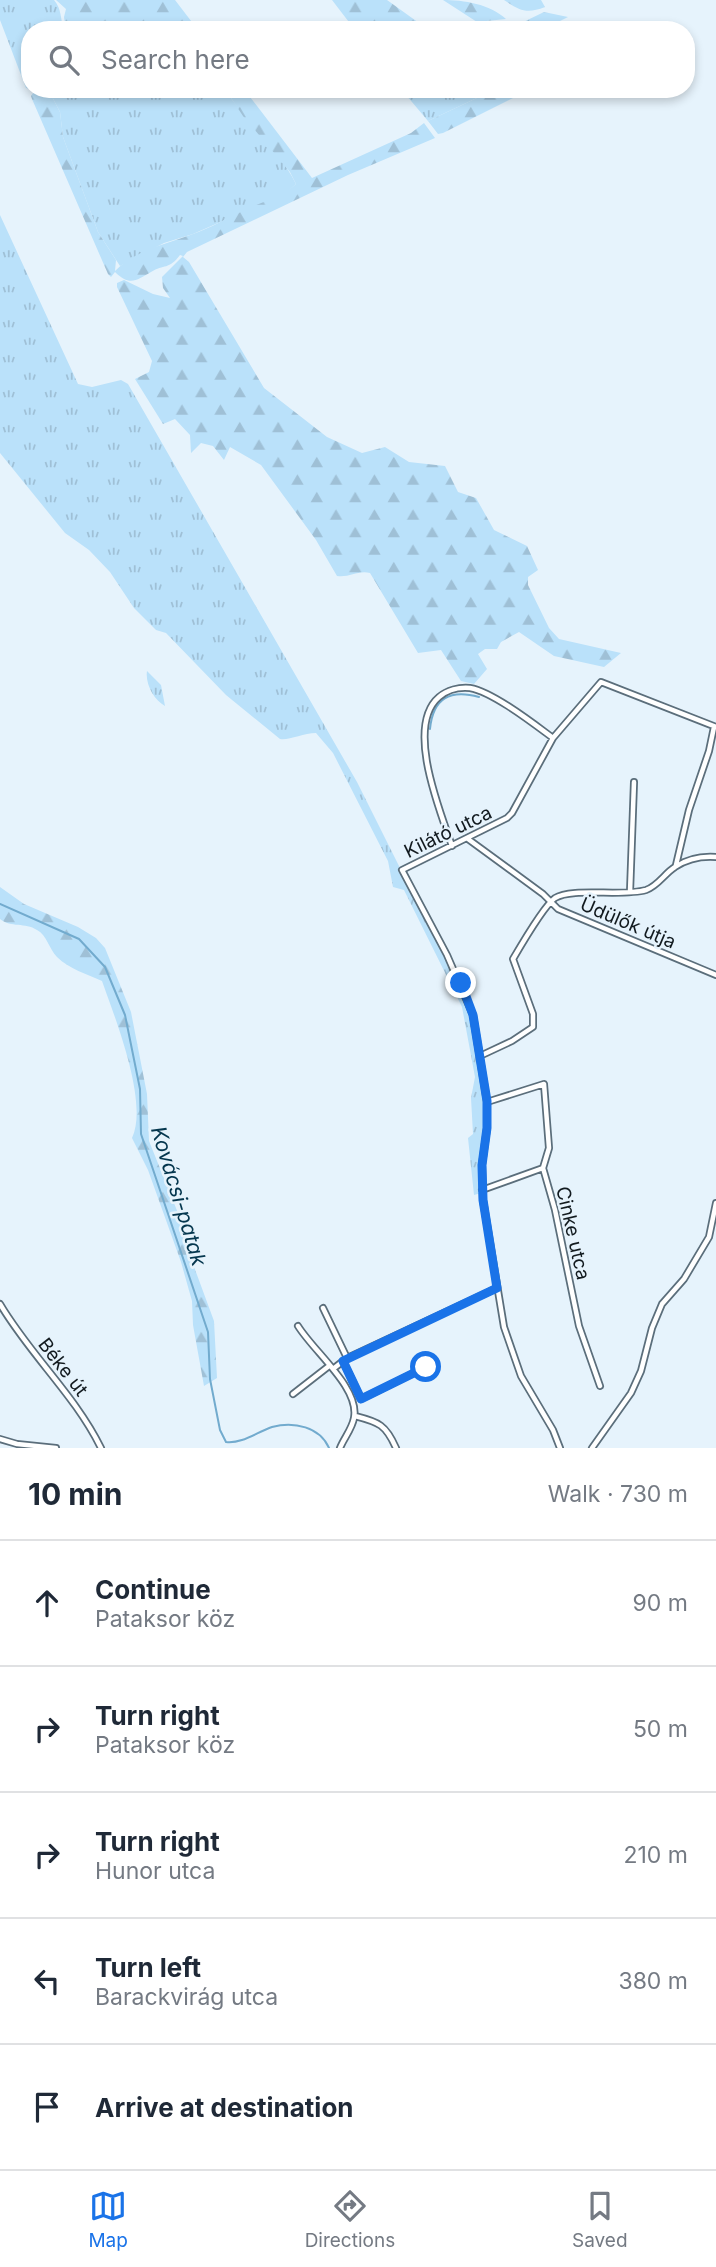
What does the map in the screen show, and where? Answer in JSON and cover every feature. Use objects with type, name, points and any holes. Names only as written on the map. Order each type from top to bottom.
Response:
[{"type":"street","name":"Kilátó utca","points":[[480,1056],[473,1015],[466,994],[402,870],[494,826],[512,813],[553,738],[601,682],[715,727]]},
{"type":"street","points":[[452,846],[433,788],[425,736],[424,724],[437,699],[446,692],[470,688],[491,698],[553,738]]},
{"type":"street","points":[[676,866],[689,810],[715,727]]},
{"type":"street","points":[[630,892],[634,782]]},
{"type":"street","name":"Üdülők útja","points":[[468,839],[552,901],[558,909],[716,975]]},
{"type":"street","points":[[560,1448],[553,1430],[513,1358],[504,1328],[482,1190],[487,1101],[480,1056],[512,1041],[533,1027],[533,1014],[513,959],[542,912],[552,901],[565,894],[630,892],[651,887],[676,866],[699,857],[716,857]]},
{"type":"street","name":"Cinke utca","points":[[487,1101],[544,1084],[549,1148],[543,1168],[555,1210],[579,1326],[600,1386]]},
{"type":"street","points":[[482,1190],[543,1168]]},
{"type":"street","points":[[592,1448],[631,1392],[641,1371],[652,1328],[662,1304],[684,1279],[709,1237],[716,1203]]},
{"type":"street","points":[[709,1237],[716,1233]]},
{"type":"street","points":[[293,1394],[345,1359],[497,1288]]},
{"type":"street","name":"Béke út","points":[[0,1304],[18,1333],[80,1411],[99,1447]]},
{"type":"street","points":[[323,1307],[361,1399],[426,1367]]},
{"type":"street","points":[[299,1326],[308,1342],[348,1388],[353,1399],[355,1416],[340,1448]]},
{"type":"street","points":[[355,1416],[384,1427],[397,1448]]},
{"type":"street","points":[[0,1439],[17,1444],[56,1448]]},
{"type":"green space","points":[[0,0],[54,0],[62,21],[21,21],[21,75],[0,20]]},
{"type":"green space","points":[[56,0],[175,0],[191,21],[65,21],[66,9]]},
{"type":"green space","points":[[332,0],[387,0],[416,21],[348,21]]},
{"type":"green space","points":[[443,0],[476,4],[506,19],[475,21]]},
{"type":"green space","points":[[504,0],[541,0],[545,7],[524,10]]},
{"type":"green space","points":[[544,12],[568,17],[560,21],[526,21]]},
{"type":"green space","points":[[53,98],[232,98],[281,159],[296,184],[285,194],[193,234],[164,243],[120,266],[98,232],[63,137],[60,112]]},
{"type":"green space","points":[[53,98],[60,112],[63,137],[98,232],[116,260],[115,271],[152,248],[206,229],[277,196],[296,184],[290,172],[231,98],[251,98],[312,178],[411,133],[424,123],[435,138],[348,175],[187,252],[183,257],[189,262],[264,388],[327,437],[362,453],[385,447],[409,462],[445,466],[458,492],[476,498],[494,530],[527,546],[538,570],[528,577],[528,585],[549,628],[559,639],[621,653],[604,667],[554,656],[519,632],[501,642],[497,649],[485,649],[478,654],[487,669],[474,684],[461,681],[441,650],[418,653],[370,573],[337,576],[316,540],[261,465],[230,447],[224,460],[213,446],[201,443],[191,453],[190,435],[175,419],[163,424],[135,379],[149,372],[152,361],[117,287],[117,283],[124,280],[153,294],[170,298],[163,288],[162,277],[183,256],[180,255],[169,265],[133,281],[120,277],[115,272],[111,277],[108,274],[32,99]]},
{"type":"green space","points":[[409,98],[477,98],[428,121]]},
{"type":"green space","points":[[477,98],[513,98],[443,133],[438,134],[428,121]]},
{"type":"green space","points":[[0,215],[78,384],[92,387],[121,380],[128,384],[357,782],[460,988],[469,1014],[486,1113],[478,1165],[481,1193],[474,1195],[468,1138],[473,1134],[471,1098],[475,1077],[462,1007],[404,890],[393,887],[388,861],[333,753],[316,733],[280,739],[226,695],[166,633],[156,630],[134,608],[110,572],[89,550],[65,533],[0,453]]},
{"type":"green space","points":[[147,671],[161,685],[165,706],[151,691]]},
{"type":"green space","points":[[0,887],[24,904],[78,927],[96,938],[105,948],[131,1012],[147,1094],[149,1141],[182,1223],[193,1264],[214,1321],[217,1378],[204,1386],[193,1325],[192,1301],[181,1262],[148,1170],[132,1138],[136,1122],[133,1082],[122,1037],[102,981],[62,961],[37,930],[0,919]]},
{"type":"waterway","points":[[430,729],[435,710],[445,698],[460,694],[479,697]]},
{"type":"waterway","name":"Kovácsi-patak","points":[[0,904],[79,939],[105,967],[125,1015],[140,1089],[141,1134],[208,1332],[210,1379],[220,1430],[226,1442],[238,1441],[280,1425],[297,1425],[319,1435],[329,1448]]},
{"type":"route","points":[[426,1367],[361,1399],[343,1361],[497,1288],[483,1200],[482,1165],[487,1128],[487,1101],[473,1015],[461,983]]}]
